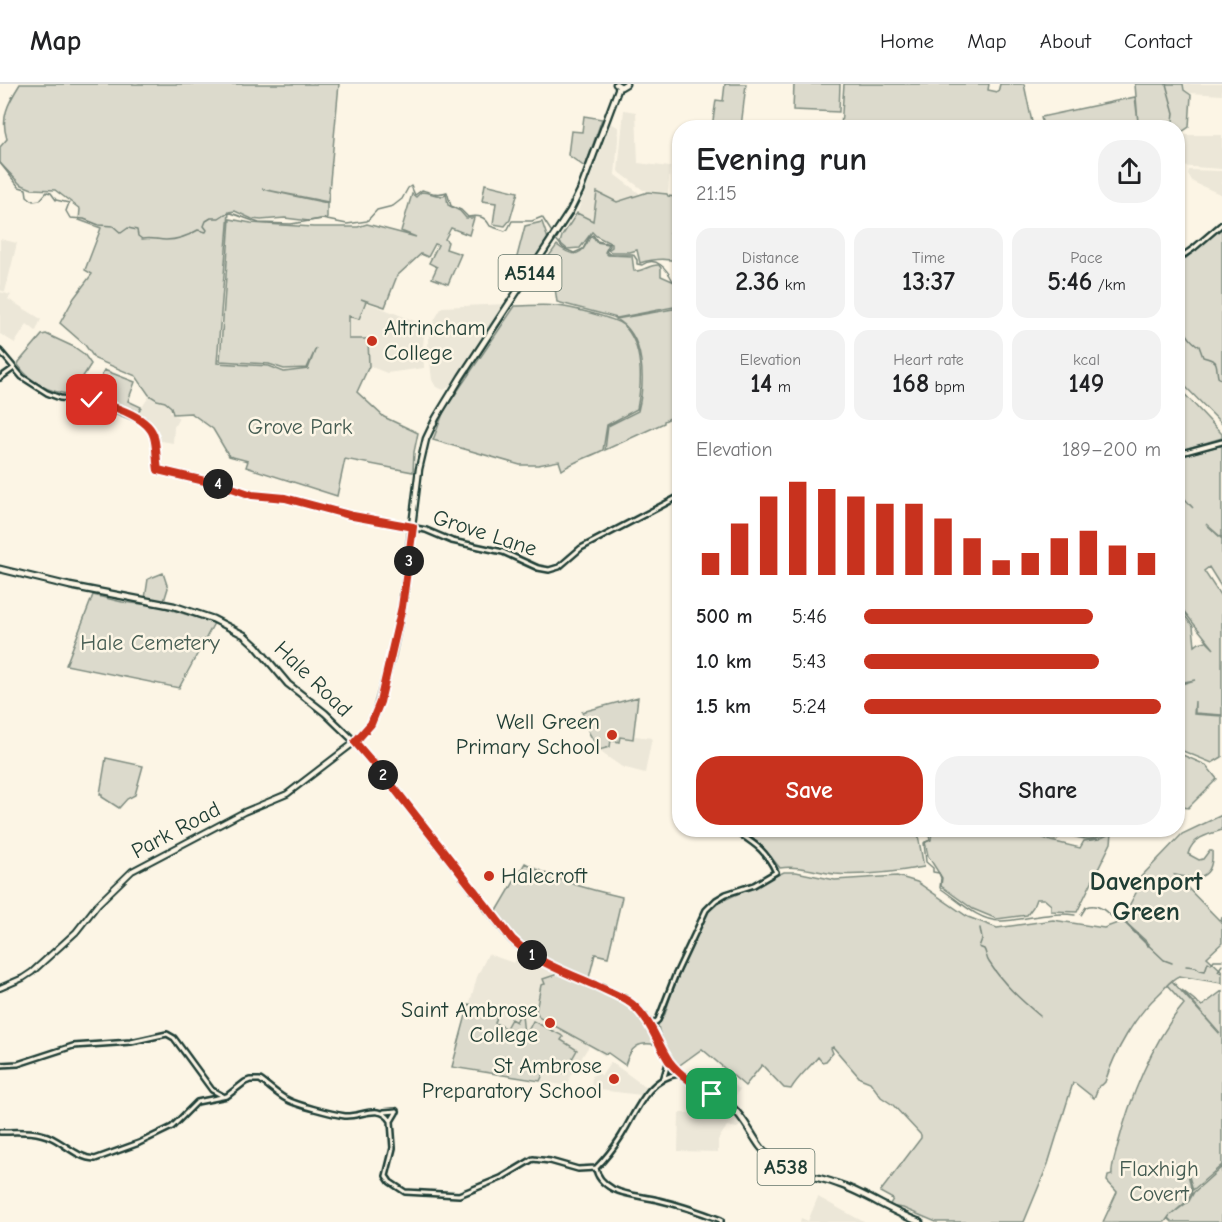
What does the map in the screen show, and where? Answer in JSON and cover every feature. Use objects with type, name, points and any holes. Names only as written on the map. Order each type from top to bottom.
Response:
[{"type":"main road","name":"A5144","points":[[355,742],[371,724],[380,702],[402,607],[422,454],[430,430],[441,408],[570,211],[580,191],[618,86],[626,84]]},
{"type":"main road","name":"Hale Road","points":[[0,568],[70,586],[158,602],[213,619],[250,640],[288,684],[326,713],[355,742],[521,948],[629,1002],[641,1012],[669,1060],[680,1073],[726,1103],[737,1113],[762,1149],[778,1164],[841,1185],[920,1222]]},
{"type":"main road","name":"Park Road","points":[[0,988],[32,972],[76,932],[98,904],[132,871],[244,812],[287,795],[355,742]]},
{"type":"street","points":[[1185,254],[1222,224]]},
{"type":"street","points":[[0,351],[14,368],[0,378]]},
{"type":"street","name":"Grove Lane","points":[[14,368],[24,379],[53,395],[92,400],[144,421],[154,435],[158,470],[226,486],[252,495],[285,498],[353,516],[426,530],[452,541],[503,552],[538,568],[554,570],[581,548],[672,500]]},
{"type":"street","points":[[1185,452],[1222,442]]},
{"type":"street","points":[[651,1026],[661,1014],[675,976],[706,910],[726,894],[754,885],[776,872],[763,849],[745,837]]},
{"type":"street","points":[[0,1065],[18,1064],[73,1046],[131,1042],[167,1034],[174,1038],[212,1090],[222,1095]]},
{"type":"street","points":[[663,1078],[669,1060]]},
{"type":"street","points":[[0,1132],[41,1134],[53,1138],[86,1158],[94,1159],[157,1135],[172,1127],[197,1102],[231,1094],[245,1082],[255,1079],[287,1100],[336,1114],[348,1116],[367,1112],[397,1111],[392,1121],[393,1144],[387,1179],[405,1192],[447,1195],[469,1193],[533,1159],[578,1169],[596,1168],[620,1140],[639,1103],[663,1078],[680,1073]]},
{"type":"street","points":[[382,1112],[392,1121]]},
{"type":"street","points":[[596,1168],[601,1181],[612,1188],[626,1194],[693,1209],[721,1220],[720,1222]]},
{"type":"shaded area","points":[[1184,84],[1222,84],[1222,95],[1190,93],[1185,89]]},
{"type":"shaded area","points":[[624,110],[636,112],[638,163],[670,167],[668,193],[643,190],[618,171]]},
{"type":"shaded area","points":[[611,123],[619,128],[615,175],[639,193],[640,213],[593,222],[577,213]]},
{"type":"shaded area","points":[[1185,135],[1222,135],[1222,169],[1185,166]]},
{"type":"shaded area","points":[[1189,170],[1222,171],[1222,195],[1193,182],[1188,174]]},
{"type":"shaded area","points":[[0,239],[17,243],[5,292],[0,290]]},
{"type":"shaded area","points":[[0,292],[11,295],[8,299],[41,319],[36,331],[27,324],[15,343],[0,334]]},
{"type":"shaded area","name":"Altrincham College","points":[[340,292],[425,325],[424,368],[387,373],[369,366],[357,391],[308,369]]},
{"type":"shaded area","points":[[506,304],[450,386],[444,390],[436,387],[432,380],[428,345],[431,326],[442,307]]},
{"type":"shaded area","points":[[150,395],[156,401],[166,403],[171,408],[170,412],[179,418],[174,427],[173,443],[156,440],[149,423],[137,415]]},
{"type":"shaded area","name":"Well Green Primary School","points":[[638,697],[634,736],[652,738],[645,773],[622,767],[602,753],[589,733],[582,712]]},
{"type":"shaded area","name":"Saint Ambrose College","points":[[520,952],[620,1000],[618,1059],[608,1053],[605,1056],[589,1046],[570,1076],[568,1086],[452,1067],[477,977],[488,954],[514,963]]},
{"type":"shaded area","name":"St Ambrose Preparatory School","points":[[611,1062],[647,1088],[641,1095],[591,1089],[592,1076],[597,1073],[602,1075]]},
{"type":"shaded area","points":[[709,1076],[720,1083],[723,1079],[740,1089],[732,1101],[704,1085]]},
{"type":"shaded area","points":[[701,1093],[734,1112],[743,1124],[737,1128],[727,1126],[718,1140],[718,1152],[678,1151],[679,1113],[690,1113]]},
{"type":"shaded area","points":[[818,1197],[864,1222],[800,1222],[801,1218],[808,1221]]},
{"type":"green space","name":"Grove Park","points":[[20,84],[339,84],[328,202],[262,189],[327,203],[327,218],[309,221],[285,218],[261,220],[252,219],[235,211],[229,212],[217,363],[269,366],[284,372],[308,369],[316,348],[307,368],[284,369],[269,364],[220,361],[230,219],[251,223],[313,227],[358,227],[367,224],[416,237],[401,231],[412,194],[416,197],[421,192],[444,196],[446,193],[448,205],[460,211],[466,218],[474,218],[469,235],[451,228],[445,239],[448,242],[446,249],[461,254],[448,284],[432,278],[437,267],[429,263],[438,245],[435,244],[428,257],[421,254],[397,276],[385,307],[361,299],[366,301],[359,319],[349,316],[349,339],[368,339],[369,366],[357,392],[384,417],[418,433],[413,472],[345,459],[337,496],[246,467],[248,461],[229,456],[213,429],[191,413],[173,414],[171,407],[165,402],[149,395],[136,376],[95,359],[85,345],[60,323],[74,298],[92,274],[85,270],[101,228],[79,220],[80,209],[55,190],[32,189],[20,184],[0,163],[0,147],[7,139],[4,124],[6,111]]},
{"type":"green space","points":[[725,84],[746,84],[742,120],[713,120],[716,100],[723,101]]},
{"type":"green space","points":[[794,84],[840,84],[839,112],[793,110]]},
{"type":"green space","points":[[844,84],[989,84],[988,90],[998,92],[1000,84],[1024,84],[1032,120],[841,120]]},
{"type":"green space","points":[[1135,84],[1183,84],[1184,90],[1191,95],[1189,127],[1185,130],[1185,120],[1138,120]]},
{"type":"green space","points":[[1135,97],[1138,120],[1042,120],[1041,117]]},
{"type":"green space","points":[[584,116],[602,119],[585,167],[568,155],[571,131],[582,132]]},
{"type":"green space","points":[[485,184],[518,192],[510,220],[505,226],[493,224],[496,203],[482,201]]},
{"type":"green space","points":[[597,192],[617,202],[648,192],[667,194],[672,196],[670,233],[672,233],[672,260],[640,263],[637,250],[611,252],[608,250],[612,244],[592,232],[580,248],[567,249],[560,243],[577,213],[593,221]]},
{"type":"green space","points":[[542,222],[548,239],[524,277],[513,272],[525,226]]},
{"type":"green space","points":[[1222,226],[1222,424],[1185,386],[1186,258]]},
{"type":"green space","points":[[590,237],[593,237],[596,242],[609,244],[605,252],[608,255],[632,256],[634,271],[659,265],[661,276],[672,281],[672,307],[617,318],[557,302],[555,288],[531,281],[557,245],[573,254],[581,252]]},
{"type":"green space","points":[[546,305],[592,313],[623,325],[635,343],[640,365],[637,409],[607,425],[603,450],[562,470],[559,461],[538,465],[520,465],[433,440],[444,411],[515,306]]},
{"type":"green space","points":[[672,309],[672,417],[605,450],[608,426],[638,411],[642,387],[638,348],[626,326],[616,319]]},
{"type":"green space","points":[[46,334],[74,347],[84,354],[91,364],[72,394],[56,392],[42,386],[18,365],[42,335]]},
{"type":"green space","points":[[104,370],[135,382],[128,401],[141,407],[137,415],[94,396]]},
{"type":"green space","points":[[1185,394],[1222,434],[1222,438],[1185,449]]},
{"type":"green space","points":[[1222,445],[1222,538],[1206,524],[1222,539],[1222,588],[1209,567],[1204,571],[1222,598],[1222,715],[1195,713],[1195,701],[1194,714],[1222,716],[1222,757],[1212,763],[1185,752],[1185,683],[1195,680],[1185,682],[1185,616],[1193,626],[1195,646],[1206,641],[1214,649],[1185,613],[1185,500],[1193,508],[1185,499],[1185,455]]},
{"type":"green space","points":[[163,573],[168,588],[164,601],[145,599],[148,579]]},
{"type":"green space","name":"Hale Cemetery","points":[[93,595],[122,602],[159,606],[214,623],[179,688],[66,665]]},
{"type":"green space","name":"Well Green Primary School","points":[[638,697],[633,739],[620,737],[619,742],[611,740],[610,747],[599,750],[589,733],[582,712]]},
{"type":"green space","points":[[1185,756],[1206,765],[1217,779],[1188,808],[1185,807]]},
{"type":"green space","points":[[106,758],[143,766],[135,795],[127,799],[119,808],[100,794]]},
{"type":"green space","points":[[1222,815],[1222,830],[1197,840],[1188,854],[1199,860],[1212,851],[1212,861],[1207,873],[1197,877],[1175,875],[1221,922],[1222,917],[1222,943],[1207,957],[1222,971],[1222,983],[1179,976],[1170,982],[1141,1013],[1120,1046],[1105,1082],[1099,1086],[1094,1098],[1073,1083],[1048,1164],[1024,1222],[936,1222],[903,1208],[889,1206],[893,1199],[880,1192],[921,1135],[893,1105],[881,1097],[870,1082],[860,1078],[833,1047],[831,1048],[833,1053],[826,1061],[822,1062],[818,1057],[791,1089],[784,1088],[762,1065],[745,1086],[702,1049],[677,1067],[659,1031],[658,1025],[665,1014],[672,991],[708,912],[720,902],[784,872],[796,872],[835,880],[897,876],[917,882],[968,917],[997,928],[1053,920],[1104,928],[1123,921],[1148,946],[1149,944],[1122,919],[1138,889],[1134,886],[1135,883],[1179,837],[1185,837],[1185,833]]},
{"type":"green space","points":[[750,837],[918,837],[924,867],[857,874],[835,874],[794,867],[780,868],[761,845]]},
{"type":"green space","points":[[931,837],[1042,837],[1080,848],[1084,841],[1112,837],[1111,843],[1077,912],[1051,911],[1051,905],[1044,899],[1036,899],[1027,915],[997,919],[973,909],[941,886],[942,878],[928,856],[925,842],[931,840]]},
{"type":"green space","points":[[1074,837],[1098,837],[1091,839]]},
{"type":"green space","points":[[525,863],[560,880],[622,897],[608,957],[595,954],[588,982],[522,949],[494,916]]},
{"type":"green space","points":[[557,971],[602,990],[630,1007],[651,1030],[657,1045],[636,1046],[625,1065],[608,1053],[606,1054],[540,1018],[536,1011],[541,985],[545,984],[543,979],[555,975]]},
{"type":"green space","name":"Flaxhigh Covert","points":[[1172,981],[1220,1034],[1182,990],[1202,1006],[1222,991],[1222,1165],[1193,1190],[1188,1173],[1192,1193],[1187,1201],[1171,1215],[1189,1201],[1194,1192],[1222,1167],[1222,1222],[1172,1222],[1168,1218],[1170,1215],[1165,1222],[1103,1222],[1117,1192],[1107,1181],[1108,1176],[1112,1175],[1113,1162],[1135,1092],[1162,1035],[1184,1004],[1167,985]]},
{"type":"green space","points":[[469,1004],[497,1017],[495,1023],[506,1028],[511,1019],[516,1022],[520,1014],[522,1015],[526,1035],[533,1021],[561,1035],[563,1037],[561,1040],[577,1050],[564,1073],[548,1064],[540,1081],[452,1067]]},
{"type":"waterway","points":[[1166,84],[1174,113],[1173,120]]},
{"type":"waterway","points":[[0,163],[19,187],[26,189],[27,196],[33,201],[40,200],[47,192],[51,193],[56,200],[69,203],[66,211],[70,218],[113,226],[121,233],[128,228],[137,230],[138,236],[142,239],[170,240],[198,230],[206,232],[204,226],[206,221],[231,213],[259,223],[291,224],[322,219],[347,224],[367,221],[377,210],[393,206],[402,199],[411,186],[415,195],[422,190],[434,193],[447,192],[451,206],[461,210],[468,217],[483,218],[490,226],[505,231],[512,221],[532,221],[542,217],[553,234]]},
{"type":"waterway","points":[[555,238],[563,248],[574,253],[583,249],[589,237],[593,235],[597,241],[610,244],[606,251],[609,254],[633,254],[637,264],[642,265],[647,262],[656,263],[668,272],[672,279]]},
{"type":"waterway","points":[[1185,331],[1199,346],[1203,357],[1216,363],[1218,377],[1222,380]]},
{"type":"waterway","points":[[929,837],[930,840],[924,843],[926,862],[933,868],[933,872],[939,873],[940,888],[976,914],[1001,921],[1056,914],[1075,915]]},
{"type":"waterway","points":[[1081,915],[1086,907],[1094,906],[1104,910],[1113,918]]},
{"type":"waterway","points":[[1124,922],[1164,960],[1172,963]]},
{"type":"waterway","points":[[980,928],[982,939],[979,947],[984,949],[994,970],[1040,1016]]},
{"type":"waterway","points":[[1186,966],[1205,971],[1208,962],[1211,964],[1214,960],[1222,960]]},
{"type":"waterway","points":[[1222,965],[1218,971],[1222,973]]},
{"type":"place","name":"Altrincham College","points":[[372,341]]},
{"type":"place","name":"Well Green Primary School","points":[[612,735]]},
{"type":"place","name":"Halecroft","points":[[489,876]]},
{"type":"place","name":"Saint Ambrose College","points":[[550,1023]]},
{"type":"place","name":"St Ambrose Preparatory School","points":[[614,1079]]},
{"type":"district","name":"Davenport Green","points":[[1146,897]]},
{"type":"route","points":[[92,400],[137,417],[150,427],[154,435],[158,470],[212,482],[252,495],[272,495],[377,522],[413,527],[402,607],[380,702],[371,724],[355,742],[522,949],[629,1002],[641,1012],[654,1030],[674,1067],[688,1080],[712,1094]]}]
